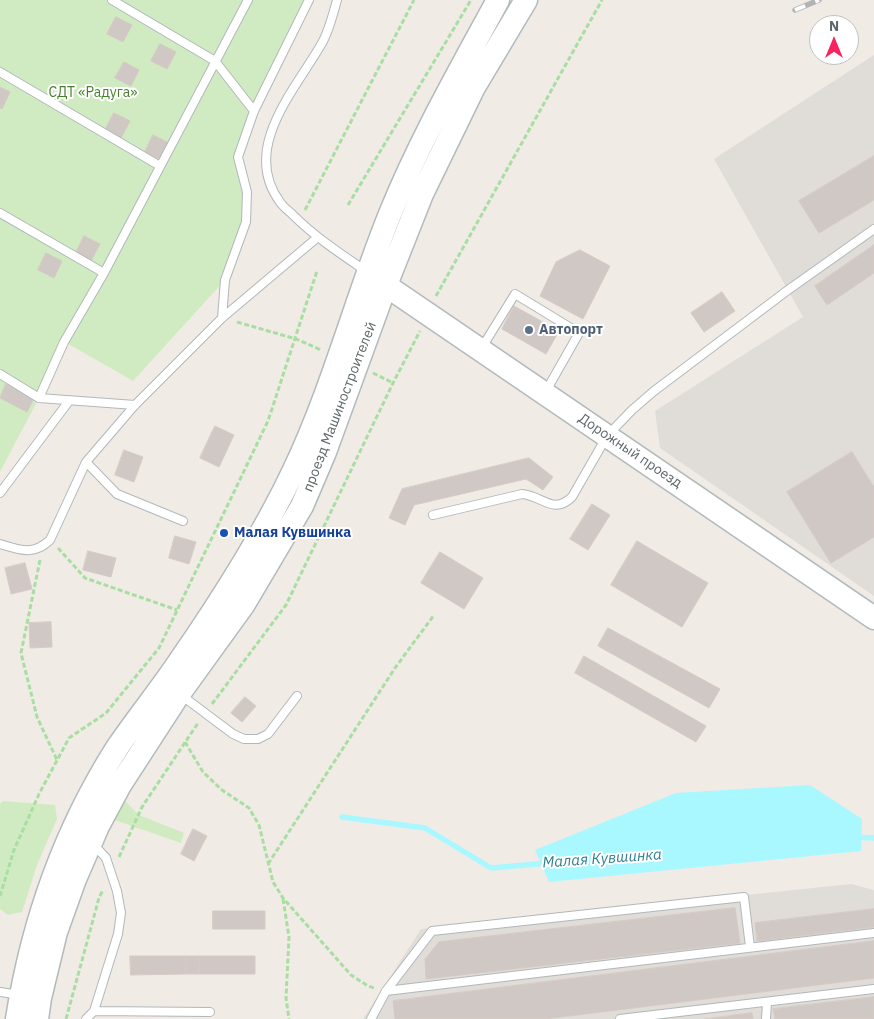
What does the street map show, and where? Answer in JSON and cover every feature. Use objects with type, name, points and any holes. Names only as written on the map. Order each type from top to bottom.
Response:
[{"type":"main road","name":"проезд Машиностроителей","points":[[24,1001],[32,940],[53,877],[84,807],[117,749],[244,604],[302,506],[325,452],[377,279],[391,213],[419,150],[453,82],[498,0]]},
{"type":"main road","name":"проезд Машиностроителей","points":[[377,279],[422,194],[474,87],[526,0]]},
{"type":"main road","name":"Дорожный проезд","points":[[377,279],[874,618]]},
{"type":"main road","name":"проезд Машиностроителей","points":[[17,1019],[56,932],[90,842],[172,688]]},
{"type":"lane","points":[[112,0],[215,61],[254,111]]},
{"type":"lane","points":[[38,398],[64,342],[104,273],[248,0]]},
{"type":"lane","points":[[222,318],[225,280],[246,222],[247,192],[238,157],[254,111],[309,0]]},
{"type":"lane","points":[[337,0],[323,41],[275,121],[265,157],[268,180],[280,202],[299,221],[318,237],[377,279]]},
{"type":"lane","points":[[0,72],[160,166]]},
{"type":"lane","points":[[0,213],[104,273]]},
{"type":"lane","points":[[433,515],[522,494],[532,495],[549,504],[558,506],[564,504],[572,497],[607,436],[632,410],[654,391],[788,290],[874,228]]},
{"type":"lane","points":[[0,544],[26,552],[43,548],[50,540],[86,462],[135,405],[222,318],[318,237]]},
{"type":"lane","points":[[480,350],[515,294],[579,333],[545,393]]},
{"type":"lane","points":[[0,374],[38,398],[135,405]]},
{"type":"lane","points":[[0,493],[68,401]]},
{"type":"lane","points":[[86,462],[117,494],[183,521]]},
{"type":"lane","points":[[172,688],[233,734],[258,740],[268,734],[297,696]]},
{"type":"lane","points":[[86,1019],[94,1011],[118,934],[121,913],[117,891],[110,875],[106,858],[90,842]]},
{"type":"lane","points":[[371,1019],[386,991],[432,931],[744,896],[750,948]]},
{"type":"lane","points":[[386,991],[874,933]]},
{"type":"lane","points":[[620,1019],[874,988]]},
{"type":"lane","points":[[766,1002],[766,1019]]},
{"type":"lane","points":[[94,1011],[210,1012]]},
{"type":"path","points":[[299,221],[414,0]]},
{"type":"path","points":[[348,205],[471,0]]},
{"type":"path","points":[[433,300],[602,0]]},
{"type":"path","points":[[0,896],[14,850],[39,794],[69,738],[106,713],[159,648],[268,421],[317,271]]},
{"type":"path","points":[[222,318],[296,339],[322,350]]},
{"type":"path","points":[[66,1019],[99,898],[142,808],[205,713],[286,605],[393,382],[418,337]]},
{"type":"path","points":[[367,370],[393,382]]},
{"type":"path","points":[[50,540],[85,578],[177,610]]},
{"type":"path","points":[[43,548],[21,653],[37,716],[58,760]]},
{"type":"path","points":[[268,864],[395,668],[434,615]]},
{"type":"path","points":[[185,742],[203,772],[222,790],[249,808],[259,826],[273,882],[283,898],[351,975],[368,986],[386,991]]},
{"type":"path","points":[[283,898],[289,937],[286,998],[289,1019]]},
{"type":"shaded area","points":[[874,55],[874,596],[660,448],[655,411],[803,317],[714,159]]},
{"type":"shaded area","points":[[851,884],[874,890],[874,1019],[363,1019],[421,929]]},
{"type":"green space","name":"СДТ «Радуга»","points":[[0,0],[309,0],[254,111],[238,157],[247,192],[246,222],[225,280],[133,381],[65,342],[39,398],[0,472]]},
{"type":"green space","points":[[118,794],[139,815],[184,833],[181,843],[106,817]]},
{"type":"green space","points":[[3,801],[55,805],[57,819],[37,865],[22,912],[8,915],[0,909],[0,804]]},
{"type":"water","points":[[810,785],[862,819],[861,851],[549,882],[535,850],[676,793]]},
{"type":"building","points":[[116,17],[132,25],[123,42],[107,34]]},
{"type":"building","points":[[160,44],[176,52],[167,69],[151,61]]},
{"type":"building","points":[[124,62],[139,70],[131,86],[115,78]]},
{"type":"building","points":[[0,87],[10,92],[2,109],[0,108]]},
{"type":"building","points":[[114,113],[130,121],[121,138],[105,130]]},
{"type":"building","points":[[153,135],[169,143],[161,160],[145,152]]},
{"type":"building","points":[[874,156],[874,200],[819,233],[799,201]]},
{"type":"building","points":[[84,236],[100,244],[91,261],[76,253]]},
{"type":"building","points":[[874,245],[874,273],[827,305],[815,286]]},
{"type":"building","points":[[580,250],[610,266],[583,319],[540,296],[556,262]]},
{"type":"building","points":[[46,253],[62,261],[54,278],[38,270]]},
{"type":"building","points":[[722,292],[735,311],[704,332],[691,313]]},
{"type":"building","points":[[514,306],[559,331],[546,354],[502,329]]},
{"type":"building","points":[[6,384],[34,398],[27,412],[0,398]]},
{"type":"building","points":[[215,426],[234,435],[219,467],[200,458]]},
{"type":"building","points":[[124,450],[143,457],[134,482],[115,475]]},
{"type":"building","points":[[852,452],[874,487],[874,537],[831,563],[787,492]]},
{"type":"building","points":[[529,458],[553,477],[543,490],[526,479],[414,505],[405,525],[389,518],[402,489]]},
{"type":"building","points":[[592,504],[610,515],[588,550],[570,539]]},
{"type":"building","points":[[175,536],[196,542],[189,564],[169,558]]},
{"type":"building","points":[[637,541],[708,583],[682,627],[611,585]]},
{"type":"building","points":[[88,551],[116,558],[111,577],[83,570]]},
{"type":"building","points":[[440,552],[483,578],[464,609],[421,583]]},
{"type":"building","points":[[25,563],[32,589],[11,594],[5,568]]},
{"type":"building","points":[[51,622],[52,647],[30,648],[29,623]]},
{"type":"building","points":[[608,628],[720,689],[709,708],[598,646]]},
{"type":"building","points":[[584,656],[706,726],[696,742],[575,673]]},
{"type":"building","points":[[245,697],[256,706],[242,722],[231,713]]},
{"type":"building","points":[[193,829],[207,836],[194,861],[181,854]]},
{"type":"building","points":[[735,908],[740,943],[426,979],[425,959],[439,942]]},
{"type":"building","points":[[874,909],[874,927],[757,941],[755,923]]},
{"type":"building","points":[[213,911],[265,911],[265,929],[213,929]]},
{"type":"building","points":[[874,941],[874,978],[545,1019],[395,1019],[393,1001]]},
{"type":"building","points":[[130,956],[186,956],[186,974],[131,975]]},
{"type":"building","points":[[186,956],[200,956],[200,974],[186,974]]},
{"type":"building","points":[[200,956],[255,956],[255,974],[200,974]]},
{"type":"building","points":[[874,997],[874,1019],[775,1019],[773,1009]]},
{"type":"building","points":[[752,1013],[753,1019],[705,1019]]},
{"type":"waterway","name":"Малая Кувшинка","points":[[342,817],[425,828],[491,868],[548,863]]},
{"type":"waterway","name":"Малая Кувшинка","points":[[856,837],[874,838]]},
{"type":"railway","points":[[795,10],[819,0]]},
{"type":"place","name":"Автопорт","points":[[529,330]]},
{"type":"place","name":"Малая Кувшинка","points":[[224,533]]}]
